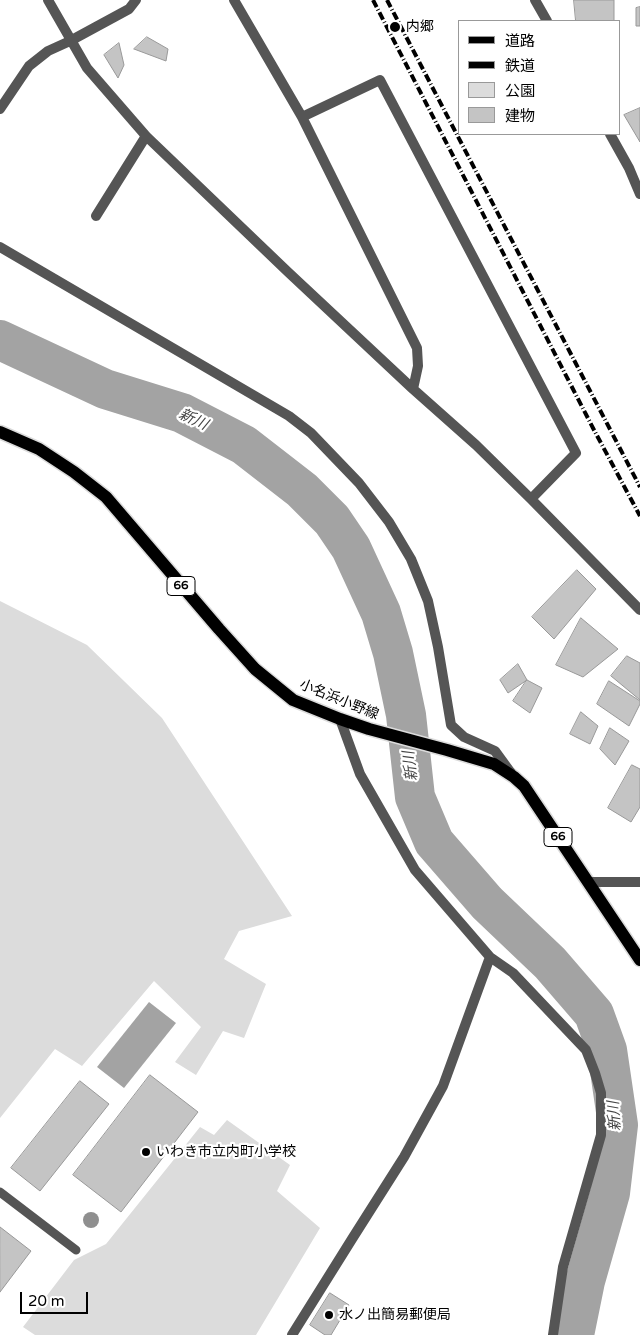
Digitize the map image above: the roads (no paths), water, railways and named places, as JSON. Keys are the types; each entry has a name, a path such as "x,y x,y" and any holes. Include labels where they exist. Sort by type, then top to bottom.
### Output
{"main road":[{"name":"小名浜小野線","path":"0,432 39,449 74,472 106,497 219,630 255,669 293,700 340,720 494,764 514,777 524,786 640,960"}],"street":[{"path":"48,0 86,68 146,136 413,389 476,445 640,610"},
{"path":"0,109 29,66 48,51 129,10 136,0"},
{"path":"234,0 302,118 417,348 418,366 413,389"},
{"path":"536,0 546,20"},
{"path":"302,118 380,80 576,453 531,499"},
{"path":"611,135 629,168 640,194"},
{"path":"96,216 146,136"},
{"path":"0,247 288,416 311,433 359,483 389,522 411,559 428,601 451,725 464,737 495,751 514,777"},
{"path":"340,720 360,774 415,870 490,957 513,973 586,1050 602,1093 601,1135 563,1267 553,1335"},
{"path":"588,882 640,882"},
{"path":"292,1335 404,1157 443,1086 490,957"}],"lane":[{"path":"0,1192 76,1250"}],"waterway":[{"name":"新川","path":"0,340 105,389 182,413 244,445 302,490 332,520 351,548 381,613 393,653 406,715 415,797 434,842 487,903 550,963 594,1014 607,1050 618,1125 610,1193 585,1281 574,1335"}],"railway":[{"path":"373,0 640,516"},
{"path":"387,0 640,487"}],"place":[{"name":"内郷","path":"395,27"},
{"name":"いわき市立内町小学校","path":"146,1152"},
{"name":"水ノ出簡易郵便局","path":"329,1315"}]}
